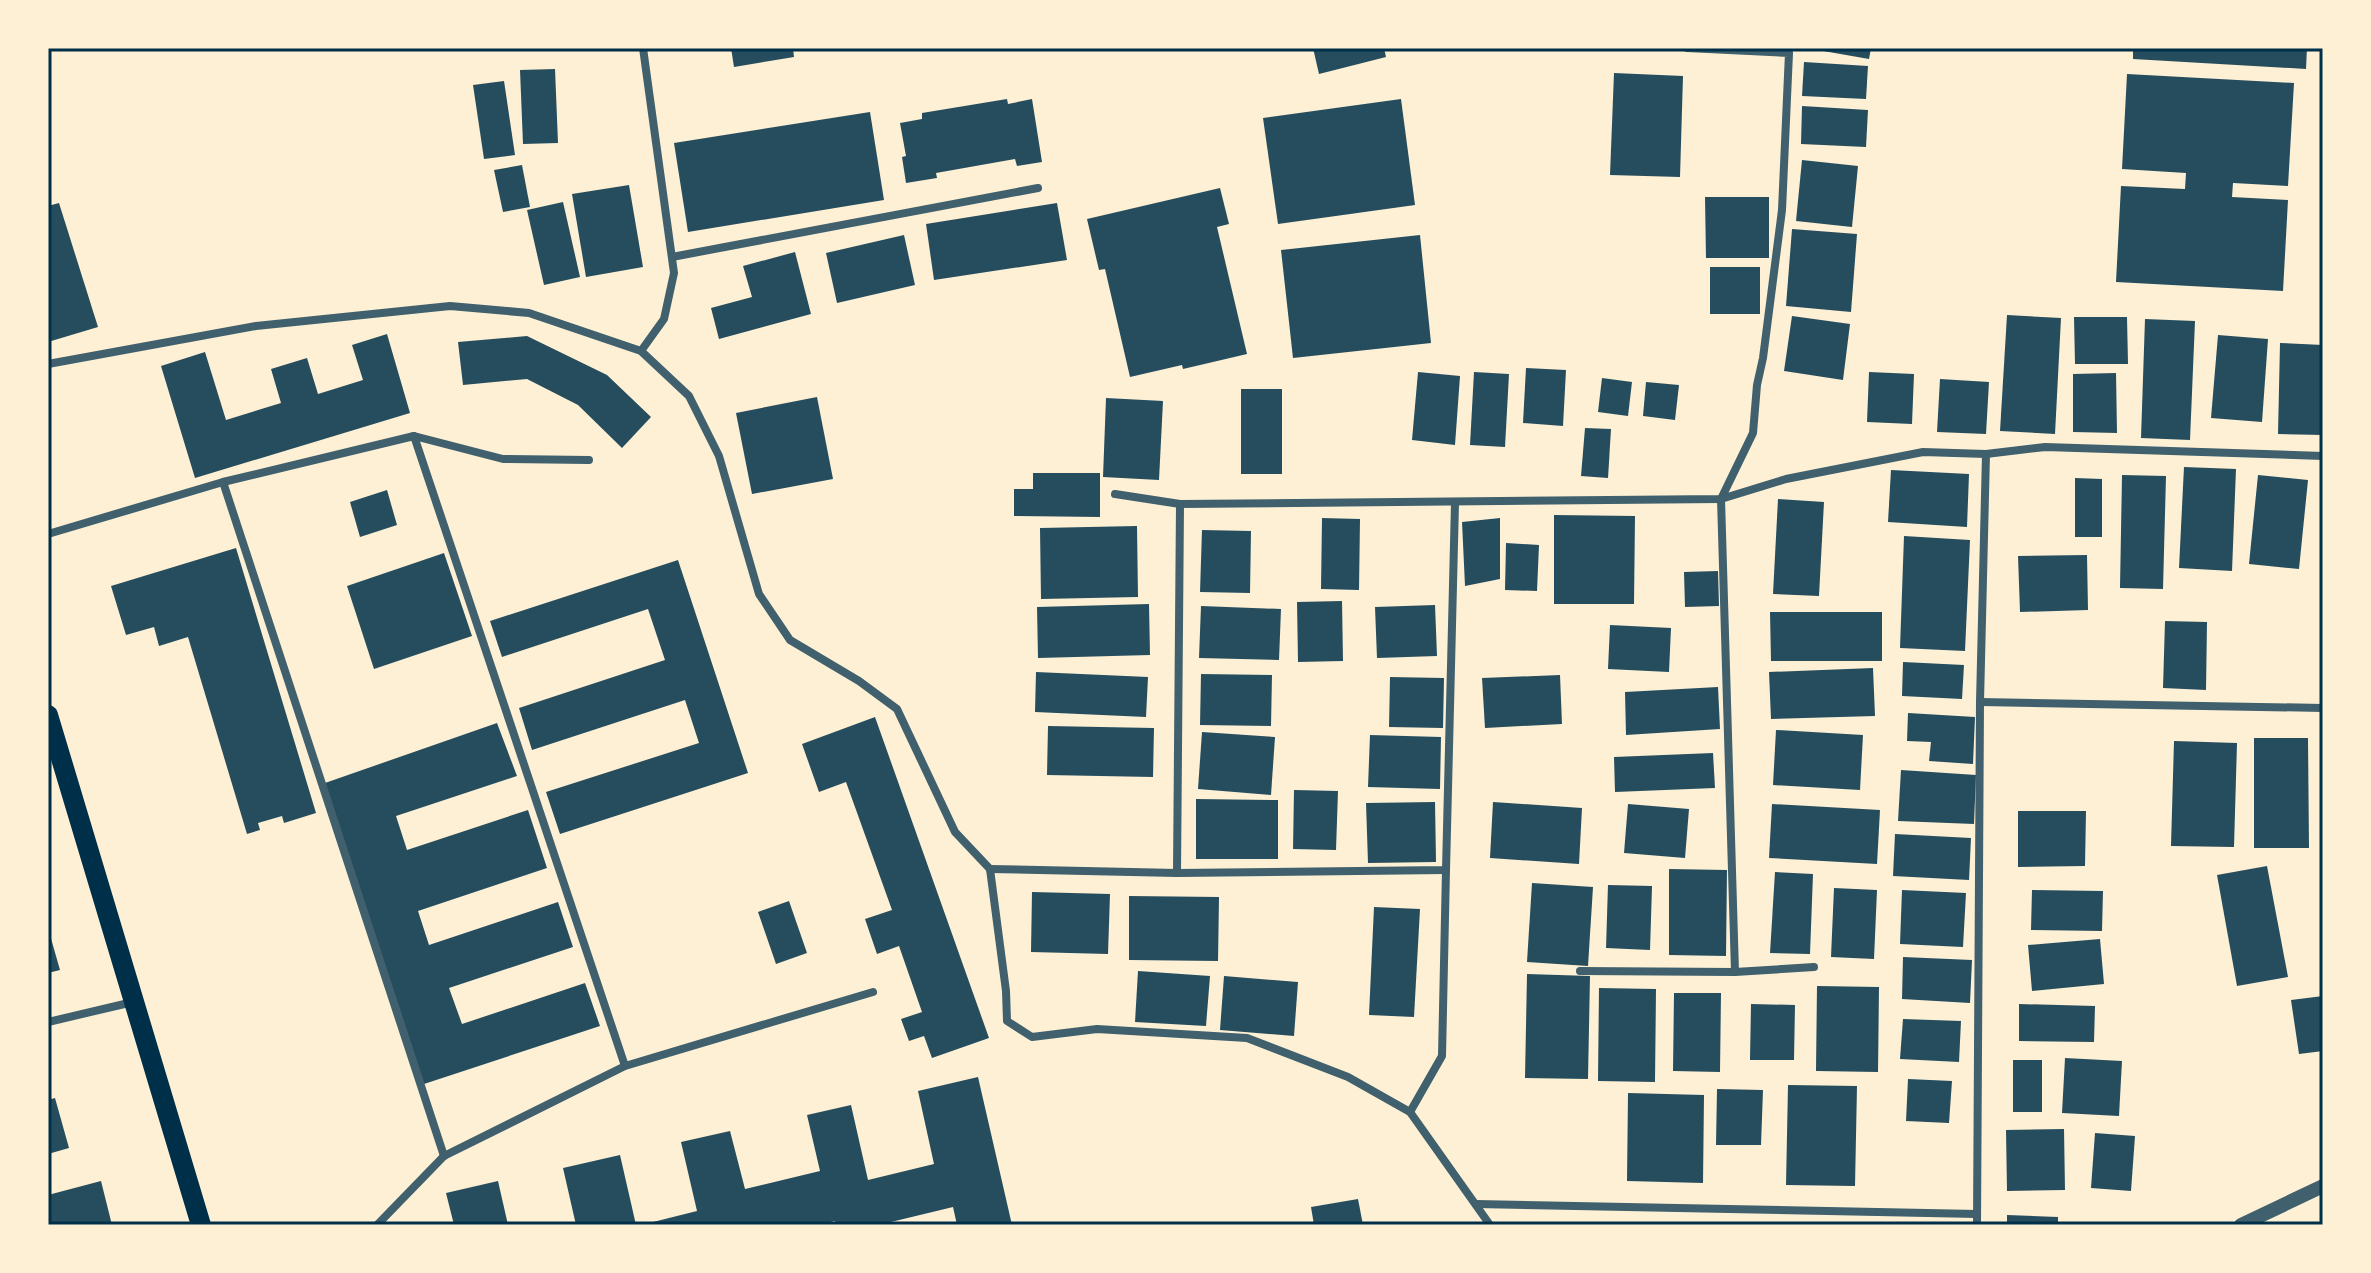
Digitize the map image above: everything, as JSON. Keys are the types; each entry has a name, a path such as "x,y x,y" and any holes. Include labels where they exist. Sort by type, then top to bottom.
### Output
{"main road":[{"path":"48,715 201,1225"}],"street":[{"path":"641,351 664,319 674,273 643,48"},
{"path":"1687,48 1789,53 1782,210 1753,433 1721,499 1735,972"},
{"path":"672,257 1038,188"},
{"path":"48,364 256,326 450,306 529,313 641,351 689,396 719,456 759,594 790,640 859,681 897,709 955,832 990,869 1007,1021 1032,1037 1097,1029 1247,1038 1348,1077 1410,1112 1490,1225"},
{"path":"48,534 223,482 414,436 503,459 589,460"},
{"path":"414,436 625,1066"},
{"path":"1115,494 1180,504 1721,499 1786,479 1923,452 1986,454 2045,447 2323,456"},
{"path":"1977,1225 1980,702 1986,454"},
{"path":"223,482 444,1156"},
{"path":"1410,1112 1442,1056 1455,503"},
{"path":"1177,873 1180,504"},
{"path":"1980,702 2323,708"},
{"path":"990,869 1177,873 1446,870"},
{"path":"1580,971 1735,972 1814,967"},
{"path":"377,1225 444,1156 625,1066 873,992"},
{"path":"48,1022 136,1002"},
{"path":"2241,1225 2323,1186"},
{"path":"1476,1204 1977,1214"}],"building":[{"path":"731,48 793,48 794,57 734,67"},
{"path":"1313,48 1384,48 1386,57 1319,74"},
{"path":"1806,48 1871,48 1869,59"},
{"path":"2133,48 2307,48 2306,69 2133,59"},
{"path":"1804,62 1868,66 1866,99 1802,96"},
{"path":"555,69 558,143 523,144 520,70"},
{"path":"1614,73 1683,76 1680,177 1610,175"},
{"path":"2127,74 2294,83 2288,186 2233,183 2232,197 2288,200 2283,291 2116,282 2121,186 2185,189 2186,173 2122,169"},
{"path":"504,81 515,155 484,159 473,85"},
{"path":"1007,99 1008,104 1032,99 1042,162 1017,166 1015,159 936,173 937,178 906,183 902,157 906,156 900,123 922,119 922,113"},
{"path":"1401,99 1415,205 1278,224 1263,118"},
{"path":"1802,106 1868,110 1866,147 1801,144"},
{"path":"870,112 884,200 688,232 674,143"},
{"path":"1802,160 1858,166 1852,227 1796,221"},
{"path":"522,165 530,207 503,212 494,170"},
{"path":"629,185 643,267 586,277 572,194"},
{"path":"1220,188 1229,224 1217,227 1247,354 1130,377 1105,269 1099,270 1087,219"},
{"path":"1705,197 1769,197 1769,258 1706,258"},
{"path":"563,202 580,277 544,285 527,210"},
{"path":"59,203 98,327 48,342 48,206"},
{"path":"1057,203 1067,260 934,280 926,224"},
{"path":"1792,229 1857,234 1851,312 1786,306"},
{"path":"904,235 915,285 837,303 826,253"},
{"path":"1420,235 1431,343 1293,358 1281,250"},
{"path":"795,252 811,314 719,339 711,308 752,297 743,266"},
{"path":"1710,267 1760,267 1760,314 1710,314"},
{"path":"2007,315 2061,318 2055,434 2000,431"},
{"path":"1792,316 1850,324 1843,380 1784,371"},
{"path":"2074,317 2127,317 2128,364 2075,364"},
{"path":"2145,319 2195,321 2190,440 2141,438"},
{"path":"387,334 410,413 195,478 161,366 205,352 226,420 281,403 271,369 307,358 318,394 363,380 352,345"},
{"path":"2218,335 2268,339 2262,422 2211,418"},
{"path":"527,336 607,375 651,417 622,448 578,405 527,379 463,385 458,342"},
{"path":"2280,343 2323,345 2323,435 2278,434"},
{"path":"1526,368 1566,370 1563,426 1523,423"},
{"path":"1418,372 1460,376 1455,445 1412,440"},
{"path":"1474,372 1509,374 1505,447 1470,445"},
{"path":"1869,372 1914,374 1912,424 1867,422"},
{"path":"2116,373 2117,433 2073,432 2073,374"},
{"path":"1602,378 1632,382 1628,416 1598,412"},
{"path":"1940,379 1989,382 1986,434 1937,432"},
{"path":"1646,382 1679,385 1675,420 1643,416"},
{"path":"1241,389 1282,389 1282,474 1241,474"},
{"path":"817,397 833,479 752,494 736,413"},
{"path":"1106,398 1163,401 1159,480 1103,477"},
{"path":"1585,428 1611,429 1608,478 1581,476"},
{"path":"2184,467 2236,469 2232,571 2179,568"},
{"path":"1891,470 1969,474 1967,527 1888,522"},
{"path":"1033,473 1100,473 1100,517 1014,516 1014,489 1033,489"},
{"path":"2122,475 2166,476 2163,589 2120,588"},
{"path":"2258,475 2308,480 2299,569 2249,564"},
{"path":"2075,478 2102,479 2102,537 2075,537"},
{"path":"387,490 397,525 360,537 350,502"},
{"path":"1778,499 1824,502 1819,596 1773,594"},
{"path":"1554,515 1635,516 1634,604 1554,604"},
{"path":"1322,518 1360,519 1359,590 1321,589"},
{"path":"1500,518 1500,579 1465,586 1462,522"},
{"path":"1137,526 1138,597 1041,599 1040,528"},
{"path":"1202,530 1251,531 1250,593 1200,592"},
{"path":"1904,536 1970,540 1965,651 1900,648"},
{"path":"1506,543 1539,545 1537,591 1505,590"},
{"path":"236,548 316,813 284,823 282,816 258,823 260,830 247,834 188,637 159,646 154,627 126,635 111,586"},
{"path":"444,553 472,636 374,669 347,586"},
{"path":"2087,555 2088,610 2020,612 2018,556"},
{"path":"678,560 748,773 560,834 546,792 699,743 685,700 532,750 519,708 665,660 648,609 502,657 490,621"},
{"path":"1718,571 1719,606 1685,607 1684,572"},
{"path":"1342,601 1343,661 1298,662 1297,602"},
{"path":"1149,604 1150,655 1038,658 1037,607"},
{"path":"1435,605 1437,656 1377,658 1375,607"},
{"path":"1201,606 1281,609 1279,660 1199,658"},
{"path":"1770,612 1882,612 1882,661 1771,661"},
{"path":"2165,621 2207,622 2206,690 2163,688"},
{"path":"1610,625 1671,628 1669,672 1608,669"},
{"path":"1903,662 1964,665 1962,699 1902,696"},
{"path":"1873,668 1875,716 1771,719 1769,672"},
{"path":"1036,672 1148,677 1146,717 1035,712"},
{"path":"1201,674 1272,675 1271,726 1200,725"},
{"path":"1560,675 1562,724 1485,728 1482,678"},
{"path":"1390,677 1444,678 1443,728 1389,727"},
{"path":"1718,687 1720,729 1626,735 1625,692"},
{"path":"1908,713 1975,717 1973,764 1929,761 1931,742 1907,741"},
{"path":"875,717 989,1038 932,1058 924,1036 909,1041 901,1019 922,1012 899,946 877,954 865,919 892,910 846,782 819,792 802,744"},
{"path":"497,723 517,776 396,816 407,850 528,810 547,868 418,911 429,945 558,902 573,947 449,988 462,1024 585,983 600,1026 424,1084 325,783"},
{"path":"1048,726 1154,728 1153,777 1047,775"},
{"path":"1776,730 1863,735 1860,790 1773,785"},
{"path":"1202,732 1275,737 1271,795 1198,789"},
{"path":"1370,735 1441,737 1440,789 1368,787"},
{"path":"2254,738 2308,738 2309,848 2254,848"},
{"path":"2174,741 2237,743 2234,847 2171,846"},
{"path":"1713,753 1715,788 1615,792 1614,757"},
{"path":"1901,770 1976,775 1974,824 1898,821"},
{"path":"1294,790 1338,791 1336,850 1293,849"},
{"path":"1196,799 1278,800 1278,859 1196,859"},
{"path":"1435,802 1436,862 1368,863 1366,803"},
{"path":"1493,802 1582,808 1579,864 1490,858"},
{"path":"1628,804 1689,809 1685,858 1624,853"},
{"path":"1772,804 1880,810 1877,864 1769,858"},
{"path":"2018,811 2086,811 2085,866 2018,867"},
{"path":"1895,834 1971,838 1969,880 1893,876"},
{"path":"2267,866 2288,977 2237,986 2217,875"},
{"path":"1669,869 1727,870 1726,956 1669,955"},
{"path":"1775,872 1813,874 1810,954 1770,953"},
{"path":"1532,883 1593,887 1588,966 1527,962"},
{"path":"1608,885 1652,886 1650,950 1606,948"},
{"path":"1834,888 1877,890 1874,959 1831,957"},
{"path":"1902,890 1966,893 1963,947 1900,944"},
{"path":"2032,890 2103,891 2102,931 2031,930"},
{"path":"1032,892 1110,894 1108,954 1031,952"},
{"path":"1129,896 1219,897 1218,961 1129,960"},
{"path":"789,901 807,953 776,964 758,912"},
{"path":"1374,907 1420,909 1414,1017 1369,1015"},
{"path":"48,928 60,970 48,973"},
{"path":"2100,939 2104,984 2032,991 2028,945"},
{"path":"1903,957 1972,960 1970,1003 1902,999"},
{"path":"1138,971 1210,976 1206,1026 1135,1022"},
{"path":"1527,974 1590,976 1588,1079 1525,1078"},
{"path":"1224,976 1298,982 1294,1036 1220,1030"},
{"path":"1817,986 1879,987 1878,1072 1816,1071"},
{"path":"1599,988 1656,989 1655,1082 1598,1081"},
{"path":"1674,993 1721,993 1720,1072 1673,1071"},
{"path":"2323,996 2323,1051 2299,1054 2291,1000"},
{"path":"1751,1004 1795,1005 1794,1060 1750,1060"},
{"path":"2019,1004 2095,1006 2094,1042 2019,1041"},
{"path":"1903,1019 1961,1021 1959,1062 1900,1059"},
{"path":"2065,1058 2122,1061 2119,1116 2062,1113"},
{"path":"2013,1060 2042,1060 2042,1112 2013,1112"},
{"path":"978,1077 1012,1225 957,1225 953,1207 891,1222 891,1225 836,1225 835,1221 818,1225 641,1225 697,1211 681,1142 730,1131 745,1189 820,1171 807,1115 851,1105 868,1180 934,1164 918,1091"},
{"path":"1908,1079 1952,1081 1949,1123 1906,1121"},
{"path":"1788,1085 1857,1086 1855,1186 1786,1185"},
{"path":"1717,1089 1763,1090 1761,1145 1716,1145"},
{"path":"1628,1093 1704,1095 1703,1183 1627,1181"},
{"path":"55,1098 69,1148 48,1154 48,1100"},
{"path":"2064,1129 2065,1190 2007,1191 2006,1130"},
{"path":"2095,1133 2135,1136 2131,1191 2091,1188"},
{"path":"620,1155 636,1225 576,1225 563,1168"},
{"path":"101,1181 112,1225 48,1225 48,1195"},
{"path":"498,1181 508,1225 454,1225 446,1193"},
{"path":"1358,1199 1363,1225 1314,1225 1311,1207"},
{"path":"2007,1215 2058,1217 2058,1225 2007,1225"}]}
